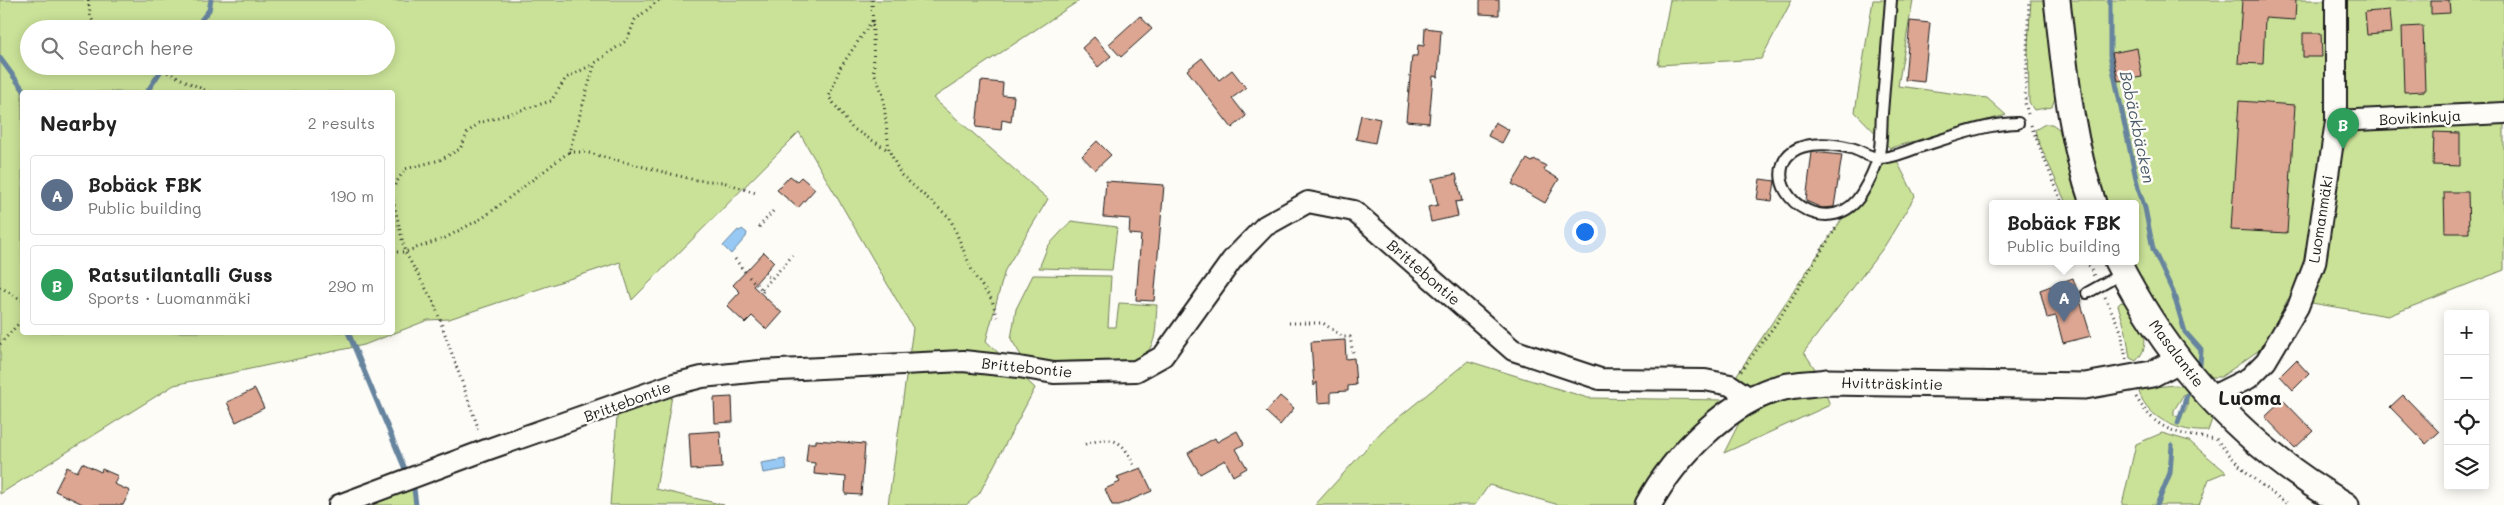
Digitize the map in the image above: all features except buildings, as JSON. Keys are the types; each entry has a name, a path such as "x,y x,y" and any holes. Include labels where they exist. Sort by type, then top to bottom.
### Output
{"street":[{"path":"2057,0 2074,135 2080,166 2092,200"},
{"name":"Luomanmäki","path":"2211,397 2249,378 2266,361 2298,307 2315,263 2336,121 2336,0"},
{"name":"Bovikinkuja","path":"2336,121 2504,113"},
{"name":"Brittebontie","path":"339,505 486,450 674,384 702,377 760,371 963,361 1054,373 1136,371 1163,356 1232,260 1265,226 1308,202 1354,211 1513,350 1600,379 1704,380 1730,385 1751,399"},
{"name":"Masalantie","path":"2120,267 2164,340 2226,415 2259,446 2307,483 2346,505"},
{"name":"Hvitträskintie","path":"1648,505 1674,466 1701,436 1751,399 1784,387 1826,382 2085,386 2152,374 2179,360"}],"lane":[{"path":"1891,0 1878,158 1861,194 1847,210 1829,215 1811,213 1796,204 1787,191 1782,176 1783,163 1791,153 1805,146 1825,143 1852,148 1878,158 1993,124 2018,123"},
{"path":"2087,293 2099,286 2120,267"}],"path":[{"path":"88,0 92,20"},
{"path":"395,184 405,169 440,160 460,149 468,132 479,123 551,101 566,78 595,63 627,40 636,20 659,0"},
{"path":"872,0 874,72 882,95 888,150 901,175 950,218 974,276 992,300 997,317"},
{"path":"2029,0 2025,103 2036,139 2061,200"},
{"path":"872,20 840,68 829,97 852,128 888,150"},
{"path":"395,252 405,252 445,238 484,217 569,152 595,63"},
{"path":"172,75 206,90"},
{"path":"569,152 585,152 695,180 723,182 756,193"},
{"path":"395,208 405,252 434,303 486,450"},
{"path":"759,227 775,209"},
{"path":"1730,385 1775,325 1847,210"},
{"path":"749,277 762,292 771,279 795,253"},
{"path":"735,260 745,272"},
{"path":"2089,265 2121,331 2129,378 2134,393 2155,422 2172,431 2216,439 2237,465 2267,491 2290,505"},
{"path":"764,273 771,279"},
{"path":"0,287 20,299"},
{"path":"0,344 20,322"},
{"path":"1289,323 1323,323 1343,336 1350,337 1353,354"},
{"path":"1085,444 1100,439 1114,440 1126,447 1136,468"}],"green space":[{"path":"0,0 1080,0 933,98 1048,199 1005,270 986,341 1035,388 979,494 966,505 888,505 913,328 799,132 632,300 620,262 449,319 428,320 395,333 395,90 20,90 20,335 390,335 364,345 174,385 0,494"},
{"path":"1670,0 1792,0 1761,59 1658,65"},
{"path":"1873,0 1913,0 1898,86 1987,98 2006,115 1890,148 1855,112"},
{"path":"2031,0 2046,0 2057,92 2052,107 2034,110 2029,102 2028,45"},
{"path":"2066,0 2504,0 2504,270 2388,316 2288,299 2262,348 2221,377 2212,377 2203,374 2166,327 2129,265 2139,265 2139,200 2102,200 2089,168"},
{"path":"2045,124 2052,124 2059,129 2079,200 2065,200 2035,130"},
{"path":"1890,148 1915,196 1884,247 1804,352 1817,372 1830,405 1724,453 1751,399 1730,385"},
{"path":"1071,221 1117,227 1112,270 1039,268 1048,246"},
{"path":"1033,275 1111,276 1108,327 1116,327 1119,303 1157,305 1156,330 1149,350 1136,360 1025,362 1011,339 1016,309"},
{"path":"2121,302 2129,304 2141,325 2145,339 2142,354 2136,361 2130,358 2126,332 2118,305"},
{"path":"1468,361 1588,398 1725,400 1685,440 1639,505 1559,505 1489,485 1475,505 1315,505 1382,431"},
{"path":"674,384 656,489 724,505 610,505 618,405"},
{"path":"2176,385 2185,387 2213,416 2208,431 2187,430 2176,427 2157,417 2143,402 2139,392 2143,388","holes":["2184,394 2187,394 2187,408 2178,417 2174,415 2174,410"]},
{"path":"2162,433 2189,441 2226,472 2209,479 2199,505 2122,505 2136,444"},
{"path":"398,483 414,489 416,505 339,505"}],"water":[{"path":"742,229 747,233 746,237 731,254 723,246 738,230"},
{"path":"785,459 787,469 763,473 761,463"}],"waterway":[{"path":"201,20 209,10 211,0"},
{"name":"Bobäckbäcken","path":"2110,0 2110,55 2153,249 2173,292 2185,332 2201,350 2200,365"},
{"path":"0,58 24,90"},
{"path":"148,90 158,75"},
{"path":"349,335 405,469"},
{"path":"2178,423 2187,395"},
{"path":"2157,505 2170,473 2172,445"},
{"path":"414,489 416,505"}],"place":[{"name":"Ratsutilantalli Guss","path":"2343,149"},
{"name":"Bobäck FBK","path":"2064,322"}],"district":[{"name":"Luoma","path":"2250,397"}]}
